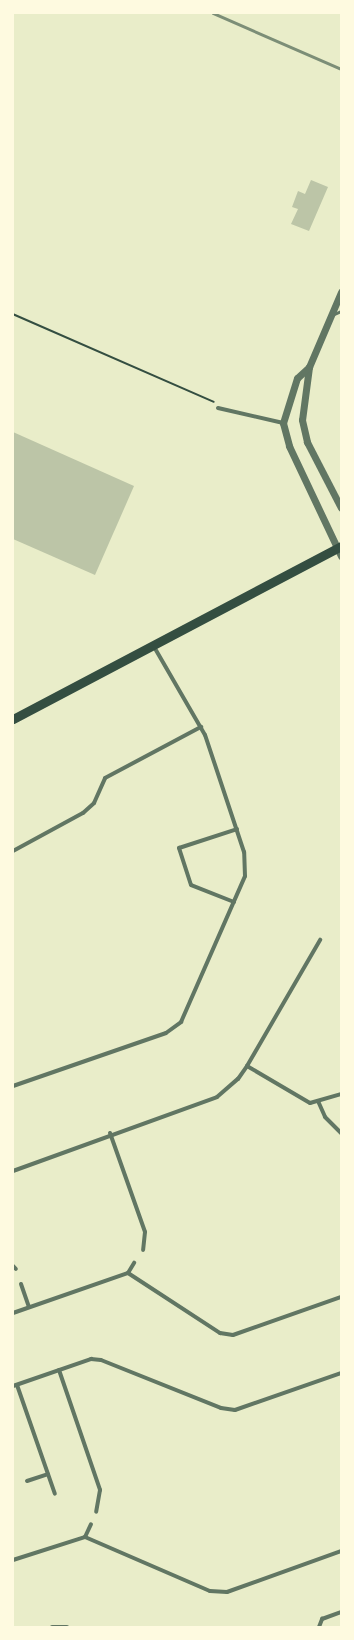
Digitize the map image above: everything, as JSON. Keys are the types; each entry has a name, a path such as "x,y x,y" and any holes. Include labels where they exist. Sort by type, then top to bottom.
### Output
{"main road":[{"path":"13,719 153,645 340,550"}],"street":[{"path":"341,292 309,367 303,432 341,508"},
{"path":"309,367 297,378 282,423 289,446 340,550"},
{"path":"218,408 282,423"},
{"path":"13,1086 174,1029 186,1014 234,902 247,865 237,829 201,727 153,645"},
{"path":"13,851 83,813 94,804 105,778 201,727"},
{"path":"234,902 192,885 179,848 237,829"},
{"path":"13,1171 110,1133 217,1097 238,1080 320,940"},
{"path":"247,1066 304,1100 318,1102 341,1094"},
{"path":"318,1102 324,1117 341,1133"},
{"path":"110,1133 146,1232 143,1250"},
{"path":"13,1313 128,1273 134,1263"},
{"path":"128,1273 199,1321 229,1335 341,1297"},
{"path":"21,1284 29,1307"},
{"path":"55,1494 15,1385 91,1359 101,1360 221,1408 235,1410 341,1373"},
{"path":"59,1370 100,1490 96,1512"},
{"path":"28,1481 48,1474"},
{"path":"85,1537 91,1524"},
{"path":"13,1560 85,1537 210,1592 227,1592 341,1551"},
{"path":"319,1627 322,1618 341,1612"},
{"path":"52,1627 67,1627"}],"lane":[{"path":"330,316 341,311"}],"path":[{"path":"13,314 224,409"}],"building":[{"path":"311,180 328,187 309,231 291,224 298,209 292,207 298,191 305,194"},
{"path":"13,432 134,486 95,575 13,539"}],"railway":[{"path":"213,13 341,69"}]}
